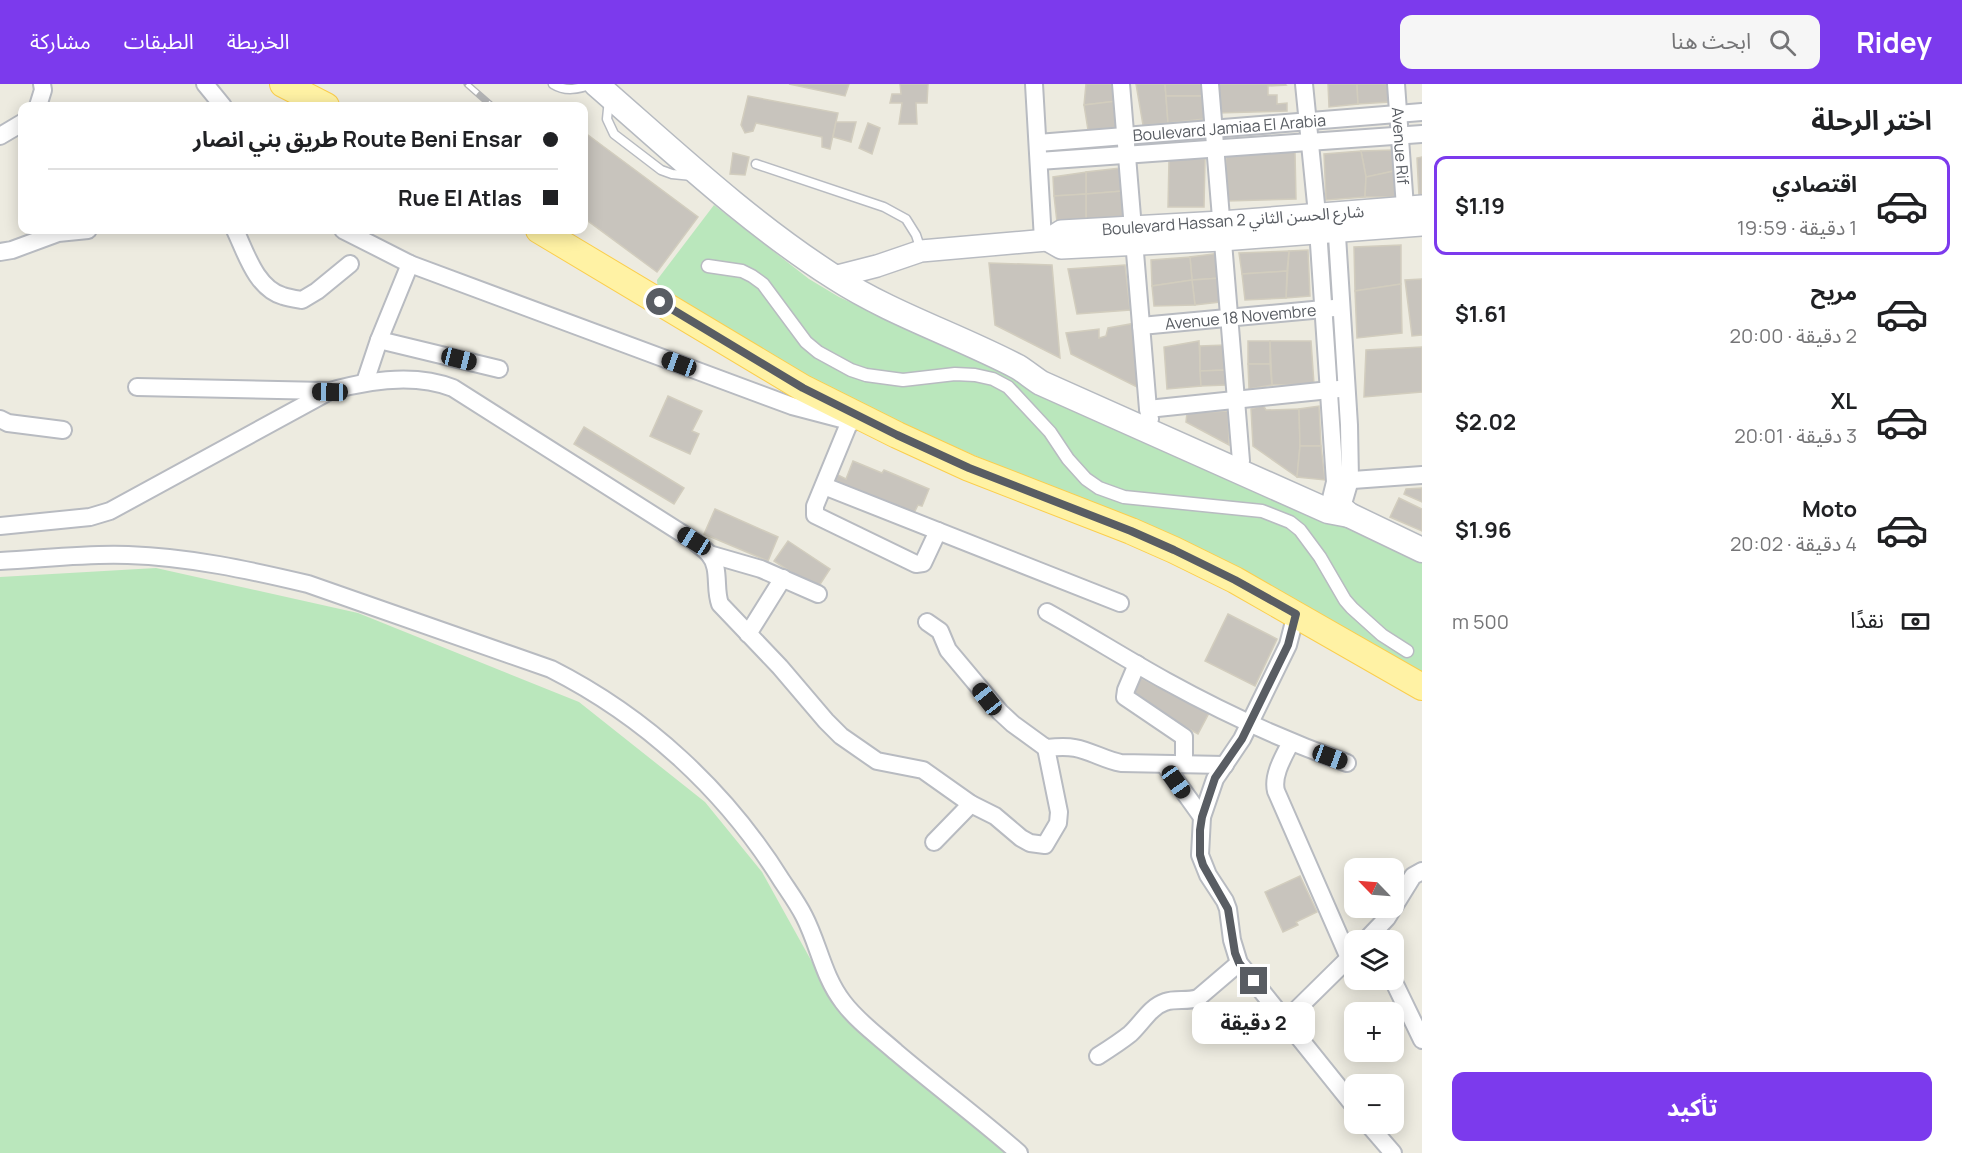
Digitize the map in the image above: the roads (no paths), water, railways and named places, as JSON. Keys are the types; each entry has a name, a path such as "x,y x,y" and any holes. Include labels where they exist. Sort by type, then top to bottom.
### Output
{"main road":[{"path":"283,84 318,102"},
{"path":"599,88 781,242 873,300 1021,369 1041,383 1340,502"},
{"path":"546,234 803,388 969,468 1174,550 1235,580 1422,687"},
{"path":"1021,369 1045,374 1149,414 1241,461 1340,502 1422,550"}],"street":[{"path":"40,102 42,84"},
{"path":"205,84 220,102"},
{"path":"1034,84 1045,240"},
{"path":"1121,84 1149,414 1235,399 1346,388"},
{"path":"1210,84 1241,461"},
{"path":"1304,84 1310,142 1327,223 1341,308 1346,388 1340,502"},
{"name":"Avenue Rif","path":"1396,84 1400,136 1413,207"},
{"name":"Boulevard Jamiaa El Arabia","path":"1038,143 1422,112"},
{"path":"0,136 18,125"},
{"name":"Boulevard Jamiaa El Arabia","path":"1039,161 1422,134"},
{"name":"Boulevard Hassan 2 شارع الحسن الثاني","path":"1327,223 1413,207"},
{"path":"1327,223 1323,309 1328,390 1340,502"},
{"name":"Boulevard Hassan 2 شارع الحسن الثاني","path":"834,277 921,251 1045,240 1061,231 1134,235 1327,223 1422,225"},
{"path":"0,252 12,250 55,234"},
{"path":"238,234 264,286 281,296 302,300 350,264"},
{"path":"351,234 410,264 792,406 897,435"},
{"path":"365,382 379,340 410,264"},
{"path":"708,266 752,276 763,284 806,342 818,352 851,370 866,375 903,380 955,375 975,375 993,379 1013,393 1050,432 1068,459 1086,479 1099,489 1124,497 1262,511 1290,522 1300,530 1315,550 1352,608 1382,635 1407,651"},
{"name":"Avenue 18 Novembre","path":"1141,326 1341,308"},
{"path":"379,340 499,369"},
{"path":"0,526 90,517 110,511 330,392 365,382 420,380 438,382 453,388 694,541 709,554 761,569 818,594"},
{"path":"137,387 330,392"},
{"path":"0,419 8,423 63,429"},
{"path":"850,421 815,506 815,515 916,564 923,563 938,531"},
{"path":"1340,502 1422,475"},
{"path":"824,486 1120,603"},
{"path":"709,554 716,571 716,593 720,604 842,735 877,761 923,770 971,804 995,816 1021,838 1030,843 1045,845 1058,823 1059,812 1046,748"},
{"path":"0,561 126,555 193,560 282,578 308,584 551,669 580,684 621,710 669,748 720,797 767,856 804,916 826,975 835,992 858,1020 1019,1153"},
{"path":"748,634 783,578"},
{"path":"1047,612 1168,682 1249,723 1347,763"},
{"path":"1296,614 1288,645 1242,739 1215,778 1202,817 1200,855 1208,875 1228,909 1232,940 1239,963 1344,1094"},
{"path":"927,622 940,631 948,650 994,705 1013,724 1046,748 1066,746 1078,748 1108,761 1121,763 1225,765"},
{"path":"1137,664 1125,697 1184,737 1184,764"},
{"path":"1291,742 1274,786 1344,939"},
{"path":"1164,764 1202,817"},
{"path":"934,842 971,804"},
{"path":"1377,930 1413,876 1422,871"},
{"path":"1098,1056 1130,1034 1152,1010 1163,1002 1190,1001 1198,998 1239,963"},
{"path":"1286,1020 1344,964"},
{"path":"1398,990 1422,1040"},
{"path":"1377,1134 1393,1153"}],"lane":[{"path":"552,84 565,90 599,88"},
{"path":"756,164 884,207 906,219 916,235 921,251"}],"railway":[{"path":"467,84 487,102"}]}
